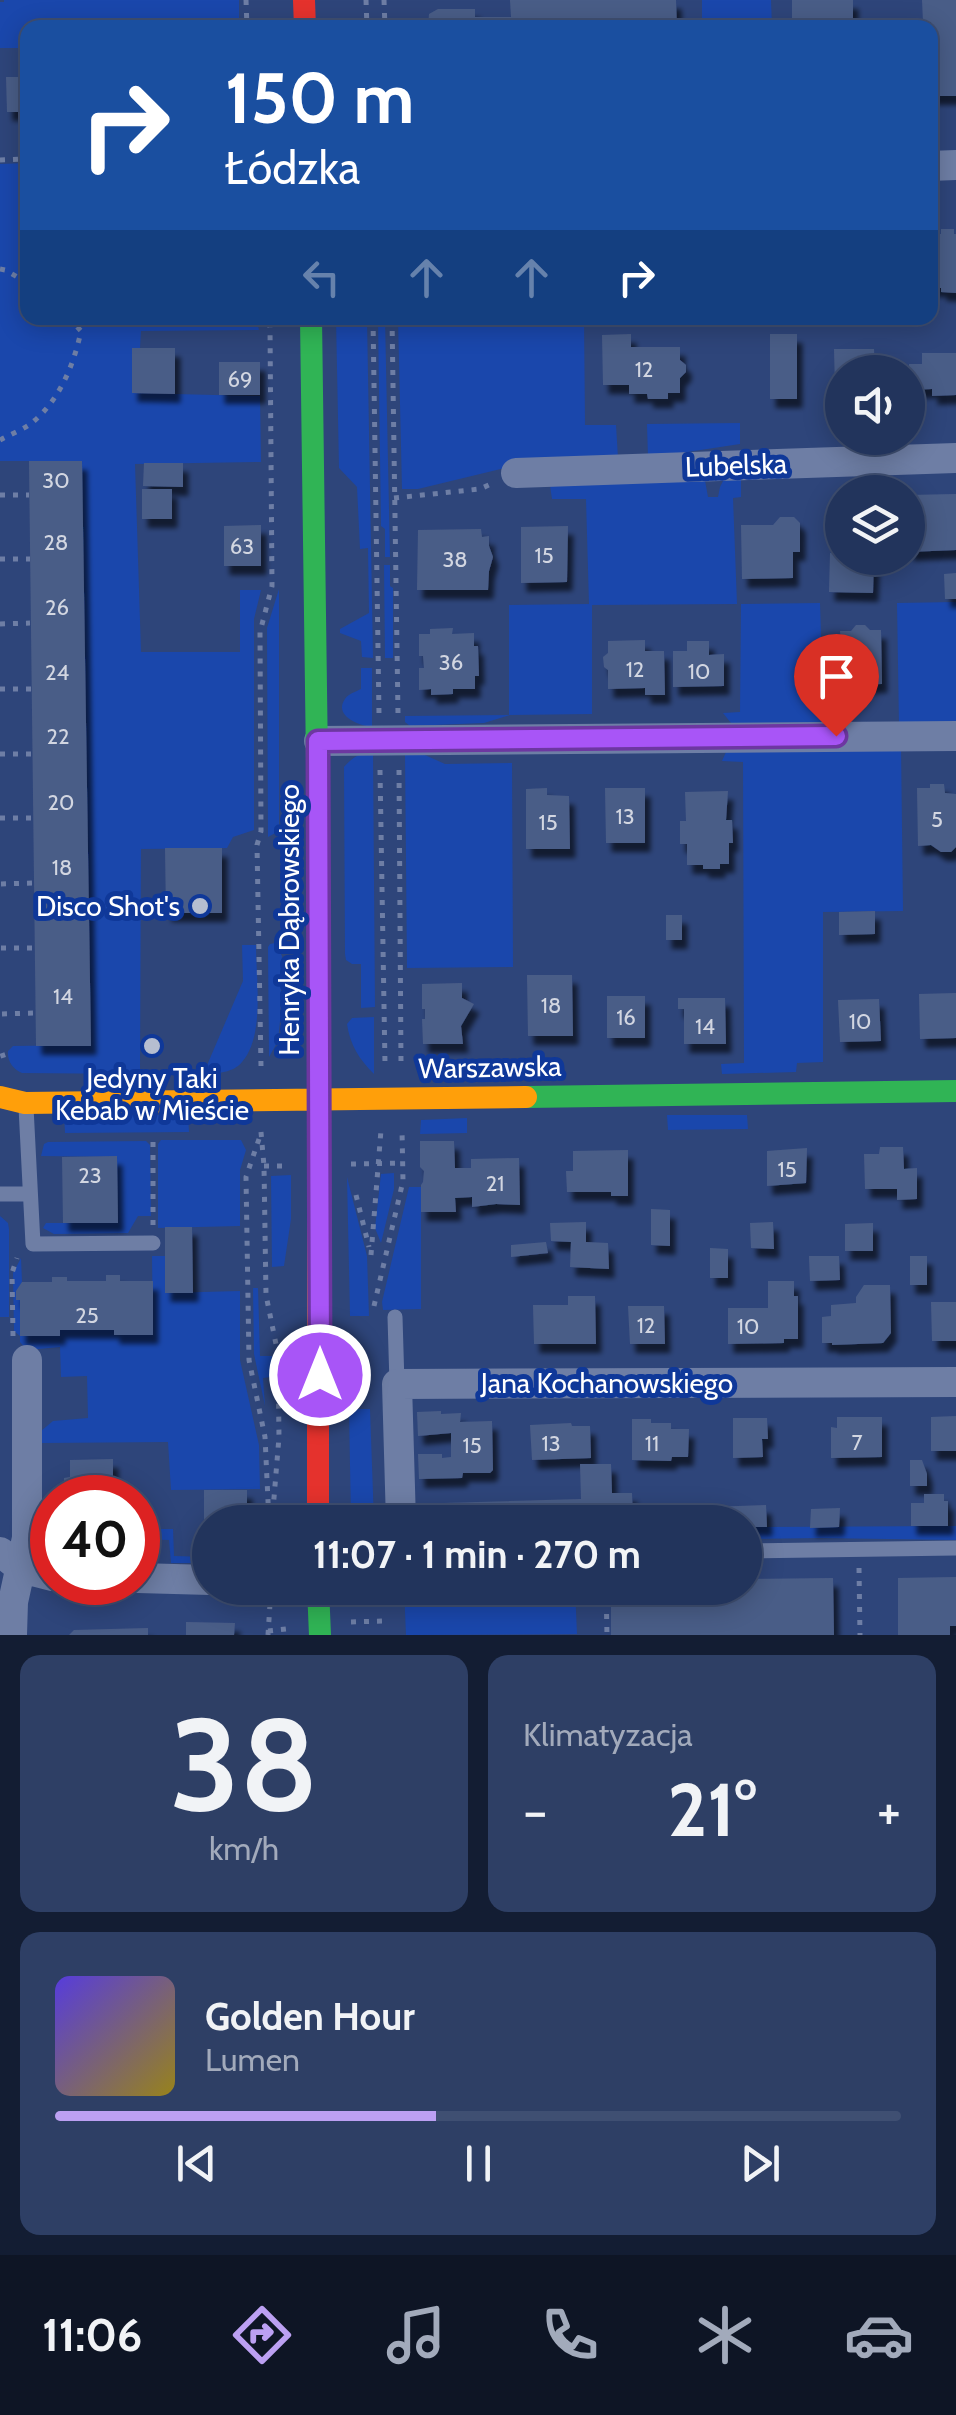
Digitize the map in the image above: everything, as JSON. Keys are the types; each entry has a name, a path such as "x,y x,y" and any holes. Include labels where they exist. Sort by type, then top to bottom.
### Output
{"street":[{"name":"Henryka Dąbrowskiego","path":"311,325 318,741 318,1505"},
{"name":"Lubelska","path":"516,472 956,458"},
{"path":"318,741 956,736"},
{"name":"Warszawska","path":"0,1096 25,1103 956,1091"},
{"path":"12,1635 10,1560 27,1538 27,1360"},
{"name":"Jana Kochanowskiego","path":"397,1384 956,1382"},
{"path":"397,1384 401,1505"},
{"path":"160,1579 192,1580"},
{"path":"319,1605 320,1635"}],"lane":[{"path":"25,1103 33,1244 153,1243"},
{"path":"0,1194 30,1194"},
{"path":"395,1317 397,1384"},
{"path":"762,1551 956,1548"}],"path":[{"path":"0,440 33,422 57,396 77,350 81,331 75,325"},
{"path":"269,325 272,586 260,632 261,831 257,844 266,1295 278,1354 280,1437 272,1505"},
{"path":"372,325 389,739 393,1098 403,1180 372,1313"},
{"path":"353,1182 370,1255 377,1164 393,1098 389,739 394,498 392,325"},
{"path":"394,498 480,489 516,472"},
{"path":"0,495 29,495"},
{"path":"0,559 30,559"},
{"path":"0,624 30,623"},
{"path":"0,688 30,688"},
{"path":"0,754 32,754"},
{"path":"0,818 34,818"},
{"path":"1,884 35,883"},
{"path":"1,948 35,948"},
{"path":"2,1014 36,1013"},
{"path":"261,1134 246,1177 249,1360 265,1437 269,1505"},
{"path":"153,1137 153,1243"},
{"path":"27,1360 12,1335 12,1272 19,1253 32,1252 33,1244"},
{"path":"858,1549 860,1635"},
{"path":"268,1635 270,1605"},
{"path":"606,1605 607,1635"}],"shaded area":[{"path":"239,0 239,20 20,20 20,48 0,48 0,2"},
{"path":"702,0 771,0 772,20 702,20"},
{"path":"20,163 20,325 258,325 259,330 141,331 140,348 132,348 133,393 260,396 261,462 135,464 141,652 240,652 240,590 261,590 254,619 254,830 233,837 227,848 141,849 140,1074 22,1073 11,1064 8,1055 13,1046 91,1045 82,461 0,461 0,164"},
{"path":"336,325 367,325 373,658 362,657 361,641 340,633 340,629 369,613 368,548 360,549 357,487 339,468"},
{"path":"378,325 385,325 390,557 385,557 385,529 381,526"},
{"path":"398,325 584,325 585,425 616,425 618,458 517,465 418,489 402,489"},
{"path":"740,423 740,444 648,458 647,424"},
{"path":"704,475 708,497 718,497 724,479 747,480 741,480 741,497 733,498 737,604 592,605 592,714 510,715 484,723 410,726 405,722 405,716 509,715 509,605 589,604 586,499 552,499 549,479"},
{"path":"384,565 390,565 393,588 393,658 385,658"},
{"path":"279,589 279,831 268,837 267,628"},
{"path":"956,602 956,726 899,726 897,603"},
{"path":"820,603 824,727 735,728 723,713 740,712 741,604"},
{"path":"361,668 372,668 372,727 355,722 342,710 346,697 361,689"},
{"path":"730,743 901,745 903,911 823,912 823,1062 797,1063 796,1072 722,1074 721,1064 744,1063 743,762 722,761"},
{"path":"416,751 445,764 512,763 513,967 407,968 405,753"},
{"path":"373,752 375,1007 361,1008 361,964 352,964 345,954 344,767 357,756"},
{"path":"275,943 282,956 280,1021 278,1041 269,1057 268,947"},
{"path":"242,945 256,945 258,1006 254,1037 238,1066 205,1074 243,981"},
{"path":"374,1017 374,1074 356,1051 347,1024 352,1018"},
{"path":"64,1115 188,1115 189,1132 65,1133"},
{"path":"667,1115 747,1115 748,1129 668,1130"},
{"path":"467,1118 467,1133 420,1134 421,1120"},
{"path":"161,1140 241,1140 246,1150 240,1170 240,1226 158,1228"},
{"path":"146,1141 150,1145 151,1216 138,1216 128,1233 54,1234 43,1228 46,1223 118,1223 117,1157 41,1156 44,1144"},
{"path":"394,1173 381,1243 375,1228 381,1174"},
{"path":"291,1175 291,1219 284,1266 272,1267 271,1176"},
{"path":"347,1177 367,1256 369,1316 350,1316"},
{"path":"409,1187 421,1187 421,1309 383,1310 382,1302"},
{"path":"0,1216 9,1229 9,1317 0,1317"},
{"path":"152,1256 165,1256 166,1293 240,1291 240,1360 259,1445 260,1489 171,1490 168,1442 42,1443 41,1431 53,1421 88,1418 87,1376 61,1377 60,1347 27,1350 20,1342 14,1331 13,1273 21,1258 22,1282 16,1300 60,1330 153,1335"},
{"path":"253,1288 258,1288 260,1356 272,1356 271,1377 263,1378 265,1406 254,1354"},
{"path":"349,1409 370,1409 373,1505 351,1505"},
{"path":"956,1526 956,1540 762,1539 762,1527"},
{"path":"160,1529 173,1529 174,1556 192,1556 192,1563 171,1563 169,1540 160,1540"},
{"path":"405,1605 576,1605 577,1634 406,1635"}],"building":[{"path":"510,0 676,0 677,20 429,20 429,14 438,9 475,9 475,17 511,17"},
{"path":"792,0 853,0 853,20 792,20"},
{"path":"922,0 956,0 956,96 938,96 938,20 923,20"},
{"path":"6,77 20,77 20,112 7,112"},
{"path":"941,229 954,229 956,234 956,293 941,292 938,288"},
{"path":"631,334 631,347 680,347 680,360 686,365 686,372 680,378 680,393 668,393 668,399 648,399 647,394 629,394 629,385 603,385 602,335"},
{"path":"770,334 797,334 797,399 770,399"},
{"path":"132,348 175,348 175,394 132,393"},
{"path":"834,349 874,349 874,355 834,355"},
{"path":"956,353 956,395 932,396 932,389 925,389 922,355"},
{"path":"219,362 260,362 260,395 219,395"},
{"path":"29,461 82,461 91,1046 36,1046"},
{"path":"144,463 183,463 183,487 143,486"},
{"path":"142,489 172,489 172,519 142,519"},
{"path":"956,494 956,550 925,551 925,495"},
{"path":"780,517 794,517 800,523 800,552 793,552 793,578 742,579 741,525 773,525"},
{"path":"261,525 261,566 224,566 224,526"},
{"path":"568,526 567,582 521,583 521,527"},
{"path":"481,529 482,537 489,536 493,557 488,590 417,590 418,530"},
{"path":"956,573 956,599 945,599 944,574"},
{"path":"829,575 874,575 873,593 829,592"},
{"path":"856,625 881,630 882,684 841,685 840,631 851,631"},
{"path":"453,628 452,634 474,633 479,676 475,676 475,689 431,695 431,689 419,690 419,668 424,668 423,656 419,656 419,634 430,634 430,629"},
{"path":"645,640 645,651 664,651 665,695 645,695 645,688 608,689 603,657 608,653 608,641"},
{"path":"687,641 709,641 709,655 724,654 724,686 673,687 673,651 687,651"},
{"path":"930,784 944,784 945,793 956,794 956,847 951,852 941,852 931,845 918,846 917,788 930,788"},
{"path":"547,788 547,795 569,796 570,849 526,849 526,789"},
{"path":"605,788 645,788 645,843 606,843"},
{"path":"728,791 726,820 732,820 733,843 729,843 729,864 720,864 720,869 687,865 687,844 680,844 680,821 686,821 685,792"},
{"path":"165,848 222,848 222,913 166,913"},
{"path":"875,911 875,934 839,935 839,912"},
{"path":"666,915 682,915 682,940 666,940"},
{"path":"527,975 572,975 573,1036 528,1036"},
{"path":"462,983 462,998 474,1004 461,1026 463,1044 423,1044 422,984"},
{"path":"956,993 956,1038 920,1039 919,994"},
{"path":"607,996 645,996 645,1038 607,1038"},
{"path":"678,998 725,998 726,1044 684,1044 684,1009 678,1009"},
{"path":"879,999 881,1041 840,1042 838,1000"},
{"path":"420,1141 454,1141 455,1168 471,1168 471,1159 519,1158 520,1205 472,1207 472,1197 455,1198 456,1212 421,1212 424,1171 420,1167"},
{"path":"880,1147 903,1147 904,1169 917,1168 917,1199 897,1200 897,1189 865,1189 864,1154 879,1154"},
{"path":"807,1148 806,1183 767,1186 767,1151"},
{"path":"628,1150 628,1196 567,1192 566,1171 573,1171 573,1151"},
{"path":"117,1156 118,1223 63,1223 62,1157"},
{"path":"651,1209 670,1210 670,1246 651,1245"},
{"path":"586,1222 586,1242 608,1243 609,1269 570,1267 571,1242 551,1241 550,1223"},
{"path":"773,1222 774,1249 751,1248 750,1223"},
{"path":"873,1223 873,1251 845,1251 845,1224"},
{"path":"165,1227 192,1227 193,1293 165,1293"},
{"path":"546,1242 548,1253 511,1257 511,1245"},
{"path":"710,1248 728,1249 728,1278 710,1278"},
{"path":"809,1256 839,1256 840,1280 810,1281"},
{"path":"910,1256 927,1256 927,1285 910,1285"},
{"path":"106,1275 120,1275 120,1281 153,1281 153,1335 60,1330 60,1336 20,1336 20,1300 16,1300 16,1291 22,1282 52,1282 52,1277 106,1281"},
{"path":"768,1281 794,1281 798,1339 728,1344 728,1308 768,1308"},
{"path":"864,1285 890,1285 891,1333 883,1343 822,1343 822,1317 831,1316 831,1305 856,1303"},
{"path":"568,1296 595,1296 596,1344 534,1344 533,1305 568,1305"},
{"path":"931,1302 956,1302 956,1341 932,1341"},
{"path":"628,1306 664,1306 665,1344 630,1344"},
{"path":"417,1412 461,1413 460,1422 492,1421 490,1473 419,1479 418,1454 451,1457 451,1433 418,1436"},
{"path":"956,1416 956,1451 931,1451 931,1417"},
{"path":"837,1417 882,1417 882,1457 831,1458 831,1427 837,1428"},
{"path":"733,1418 767,1418 768,1439 762,1439 763,1457 733,1458"},
{"path":"632,1419 651,1419 651,1423 671,1423 671,1429 689,1429 688,1457 672,1457 671,1461 632,1460"},
{"path":"530,1425 590,1426 591,1458 532,1460"},
{"path":"113,1459 113,1475 70,1475 70,1460"},
{"path":"910,1460 922,1460 927,1486 910,1486"},
{"path":"580,1464 611,1464 612,1493 632,1493 632,1505 408,1504 581,1499"},
{"path":"204,1490 247,1490 247,1505 204,1505"},
{"path":"924,1494 944,1494 944,1501 948,1501 948,1526 911,1526 911,1503 924,1503"},
{"path":"762,1505 766,1505 767,1527 762,1527"},
{"path":"840,1508 839,1527 810,1528 811,1509"},
{"path":"956,1577 956,1626 950,1626 950,1635 898,1635 898,1578"},
{"path":"833,1578 834,1635 611,1635 611,1605 762,1605 762,1579"},
{"path":"186,1622 235,1623 234,1635 186,1635"},
{"path":"148,1628 148,1635 69,1635 74,1630"}],"traffic: fast":[{"path":"311,325 318,836"},
{"path":"526,1097 956,1091"},
{"path":"319,1605 320,1635"}],"traffic: slow":[{"path":"318,836 318,1392"},
{"path":"0,1097 25,1103 526,1097"}],"traffic: jam":[{"path":"304,0 305,20"},
{"path":"318,1392 318,1505"}],"place":[{"name":"Disco Shot's","path":"200,906"},
{"name":"Jedyny Taki Kebab w Mieście","path":"152,1046"}],"route":[{"path":"320,1375 318,741 836,736"}]}
